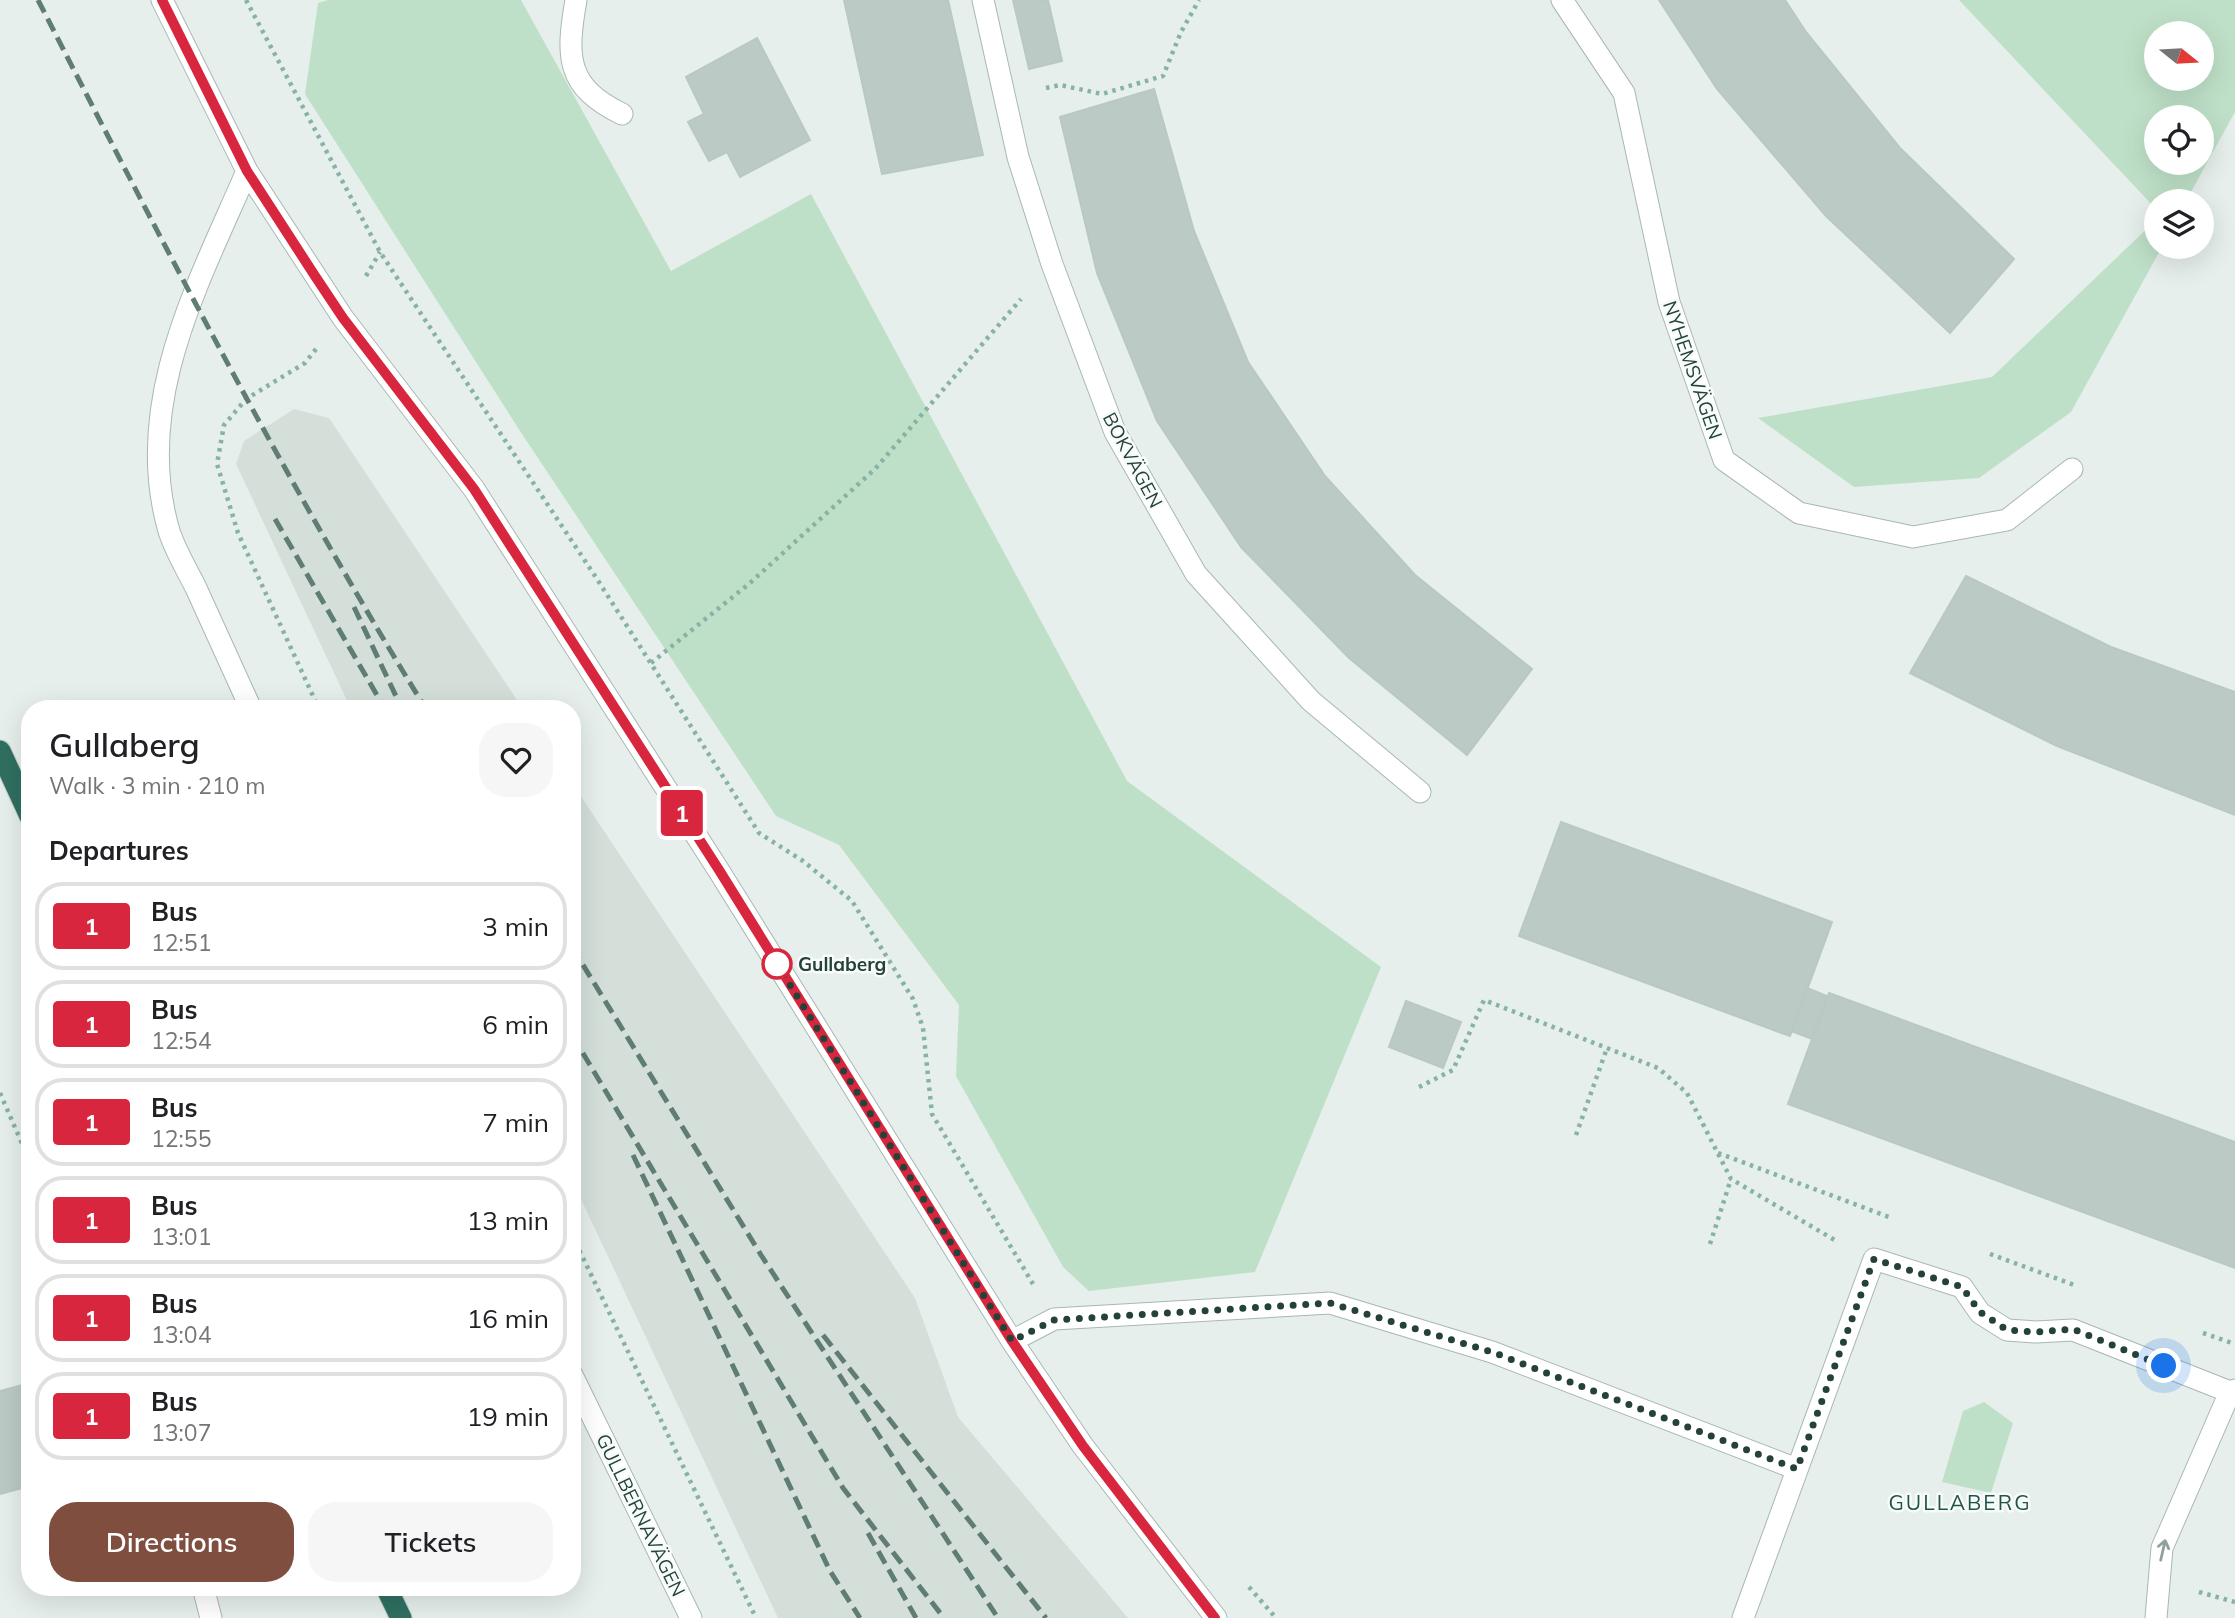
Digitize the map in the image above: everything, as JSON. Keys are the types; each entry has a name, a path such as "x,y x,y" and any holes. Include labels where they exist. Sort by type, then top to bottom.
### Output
{"highway":[{"path":"0,751 21,796"},
{"path":"390,1596 401,1618"}],"street":[{"path":"162,0 247,171 343,318 474,489 719,870 1012,1341 1098,1468 1216,1618"},
{"path":"576,0 571,28 574,74 596,101 622,114"},
{"name":"BOKVÄGEN","path":"983,0 1018,157 1052,264 1115,432 1196,574 1311,701 1420,792"},
{"name":"NYHEMSVÄGEN","path":"1562,0 1624,93 1669,302 1724,460 1799,513 1913,537 2007,520 2072,469"},
{"path":"247,171 191,299 171,355 159,410 159,470 169,531 247,700"},
{"path":"1743,1618 1874,1259 1962,1287 1980,1312 2007,1330 2036,1332 2073,1329 2233,1391 2162,1548 2156,1618"},
{"path":"1012,1341 1054,1320 1330,1303 1492,1352 1797,1469"},
{"name":"GULLBERNAVÄGEN","path":"581,1393 691,1618"},
{"path":"205,1596 211,1618"}],"path":[{"path":"246,0 380,252 760,833 803,861 852,901 913,999 923,1028 932,1114 1054,1320"},
{"path":"1005,99 1060,85 1102,94 1163,76 1181,32 1199,0"},
{"path":"315,700 238,533 217,464 224,425 246,399 305,363 343,318 380,252"},
{"path":"651,663 750,583 875,469 1052,264"},
{"path":"1419,1087 1453,1070 1484,1000 1658,1068 1687,1093 1731,1179 1827,1236 1874,1259"},
{"path":"1576,1135 1607,1048"},
{"path":"0,1093 21,1141"},
{"path":"1710,1244 1731,1179"},
{"path":"581,1254 756,1618"},
{"path":"1240,1576 1276,1618"}],"shaded area":[{"path":"294,409 329,418 517,700 347,700 236,464 244,441"},
{"path":"581,797 915,1298 958,1417 1128,1618 778,1618 581,1199"}],"green space":[{"path":"328,0 521,0 671,271 811,194 1127,781 1381,967 1255,1272 1089,1291 1063,1267 956,1076 959,1005 839,845 776,816 520,431 305,94 318,3"},
{"path":"1959,0 2235,0 2235,112 2214,150 2214,105 2144,105 2144,175 2200,175 2193,189 2144,189 2144,196"},
{"path":"2144,231 2144,259 2155,259 2071,412 1979,478 1854,487 1758,418 1992,377"},
{"path":"1984,1402 2013,1423 1991,1493 1942,1482 1963,1411"}],"building":[{"path":"844,0 948,0 983,155 882,174"},
{"path":"1013,0 1048,0 1062,61 1029,69"},
{"path":"1659,0 1785,0 1806,32 1900,148 2014,259 1950,333 1826,216 1717,89"},
{"path":"757,38 810,140 740,177 727,152 709,161 688,122 704,114 686,77"},
{"path":"1154,89 1194,231 1248,362 1325,476 1415,575 1532,669 1467,755 1349,658 1241,547 1157,421 1097,273 1060,117"},
{"path":"1966,576 2111,647 2235,692 2235,815 2057,746 1910,673"},
{"path":"1561,822 1832,922 1790,1036 1519,936"},
{"path":"1807,988 1827,996 1812,1039 1791,1031"},
{"path":"1829,993 2235,1142 2235,1268 1788,1104"},
{"path":"1406,1001 1461,1022 1443,1068 1389,1047"},
{"path":"21,1386 21,1488 0,1494 0,1391"}],"railway":[{"path":"38,0 177,269 273,447 421,700"},
{"path":"275,519 380,700"},
{"path":"354,607 398,700"},
{"path":"581,962 761,1255 998,1618"},
{"path":"581,1050 843,1488 944,1618"},
{"path":"633,1155 830,1571 860,1618"},
{"path":"823,1335 1046,1618"},
{"path":"868,1533 916,1618"}],"bus line":[{"name":"1","path":"162,0 247,171 315,276 343,318 474,489 719,870 1012,1341 1083,1446 1150,1537 1215,1618"}],"place":[{"name":"Gullaberg","path":"777,964"}],"district":[{"name":"GULLABERG","path":"1960,1503"}],"route":[{"path":"777,964 923,1194 1012,1341 1054,1320 1330,1303 1492,1352 1797,1469 1874,1259 1962,1287 1980,1312 2007,1330 2036,1332 2073,1329 2164,1366"}]}
